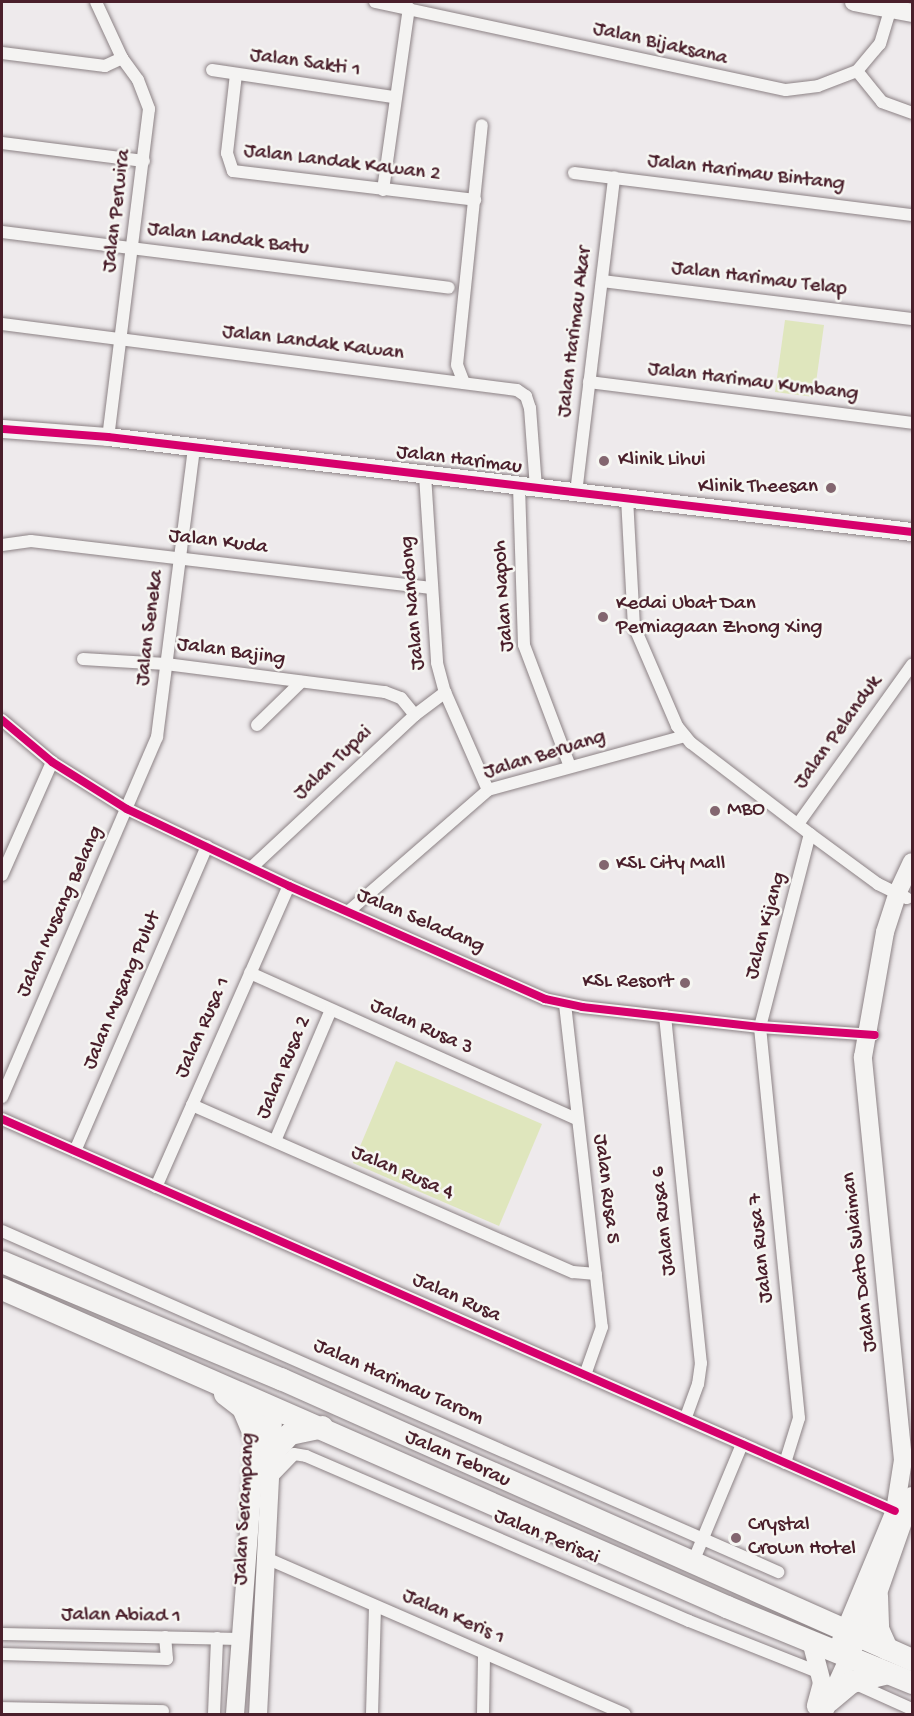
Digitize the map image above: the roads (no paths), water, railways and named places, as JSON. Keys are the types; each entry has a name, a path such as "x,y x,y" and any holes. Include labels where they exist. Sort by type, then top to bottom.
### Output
{"highway":[{"name":"Jalan Tebrau","path":"2,1262 281,1379 414,1441 912,1660"},
{"name":"Jalan Tebrau","path":"2,1289 205,1380 322,1427 912,1683"},
{"path":"152,1326 252,1382 268,1405 279,1399 299,1400 414,1441"},
{"path":"205,1380 243,1408 256,1438"},
{"path":"271,1455 290,1434 322,1427"},
{"path":"877,1596 878,1629 887,1649"},
{"path":"821,1710 852,1682 887,1673"}],"street":[{"name":"Jalan Perwira","path":"96,2 122,58 138,80 149,109 108,437"},
{"name":"Jalan Bijaksana","path":"375,2 771,89 818,86 857,71 880,45 894,4"},
{"path":"854,2 912,4"},
{"path":"894,4 912,13"},
{"path":"382,190 393,97 409,8"},
{"path":"2,53 105,66 122,58"},
{"name":"Jalan Sakti 1","path":"212,70 393,97"},
{"path":"857,71 882,102 912,113"},
{"name":"Jalan Landak Kawan 2","path":"236,74 226,153 233,171 475,200"},
{"path":"464,383 457,365 482,125"},
{"path":"2,143 144,161"},
{"name":"Jalan Harimau Bintang","path":"574,173 912,215"},
{"name":"Jalan Harimau Akar","path":"576,492 614,177"},
{"name":"Jalan Landak Batu","path":"2,231 449,288"},
{"name":"Jalan Harimau Telap","path":"602,281 912,319"},
{"name":"Jalan Landak Kawan","path":"2,324 517,390 526,396 527,487"},
{"path":"442,380 457,365"},
{"name":"Jalan Harimau Kumbang","path":"590,382 912,423"},
{"name":"Jalan Harimau","path":"2,429 108,437 912,532"},
{"name":"Jalan Seneka","path":"127,809 157,737 194,447"},
{"name":"Jalan Nandong","path":"425,475 429,588 437,663 445,693 488,790"},
{"name":"Jalan Napoh","path":"527,487 524,645 570,767"},
{"path":"627,498 634,626 677,726 685,736 810,834 905,893"},
{"name":"Jalan Kuda","path":"2,545 31,541 429,588"},
{"name":"Jalan Bajing","path":"83,658 166,664 395,694 416,715"},
{"name":"Jalan Pelanduk","path":"798,824 912,665"},
{"name":"Jalan Bajing","path":"257,725 301,682"},
{"name":"Jalan Tupai","path":"252,867 416,715 445,693"},
{"name":"Jalan Seladang","path":"2,720 52,762 127,809 289,886 565,1004 760,1027 870,1034"},
{"name":"Jalan Beruang","path":"349,911 488,790 685,736"},
{"path":"2,875 52,762"},
{"name":"Jalan Musang Belang","path":"2,1096 127,809"},
{"name":"Jalan Kijang","path":"760,1027 810,834"},
{"name":"Jalan Musang Pulut","path":"75,1151 207,846"},
{"name":"Jalan Dato Sulaiman","path":"821,1710 852,1633 896,1511 903,1460 903,1429 865,1104 879,958 905,893 912,862"},
{"name":"Jalan Rusa 1","path":"156,1187 289,886"},
{"name":"Jalan Rusa 3","path":"249,973 577,1119"},
{"name":"Jalan Rusa 5","path":"565,1004 602,1327 585,1375"},
{"name":"Jalan Rusa 2","path":"275,1141 331,1010"},
{"name":"Jalan Rusa 6","path":"665,1016 701,1362 699,1384 685,1419"},
{"name":"Jalan Rusa 7","path":"760,1027 800,1418 785,1463"},
{"name":"Jalan Dato Sulaiman","path":"870,1034 873,1102 912,1427"},
{"name":"Jalan Rusa 4","path":"192,1105 573,1272 596,1274"},
{"name":"Jalan Rusa","path":"2,1119 896,1511"},
{"name":"Jalan Harimau Tarom","path":"2,1231 778,1572"},
{"name":"Jalan Serampang","path":"235,1714 258,1417 268,1405"},
{"name":"Jalan Serampang","path":"258,1714 273,1419 268,1405"},
{"path":"693,1562 742,1444"},
{"name":"Jalan Perisai","path":"269,1481 294,1454 306,1456 689,1621 818,1672"},
{"path":"587,1488 589,1518"},
{"name":"Jalan Dato Sulaiman","path":"852,1633 877,1596 912,1496"},
{"name":"Jalan Keris 1","path":"266,1558 484,1654 599,1709 624,1714"},
{"path":"372,1714 375,1606"},
{"name":"Jalan Abiad 1","path":"2,1634 240,1639"},
{"name":"Jalan Abiad 1","path":"2,1654 167,1659 165,1637"},
{"path":"214,1714 217,1638"},
{"path":"811,1641 822,1690 821,1710"},
{"path":"483,1714 484,1654"},
{"path":"852,1682 912,1709"},
{"path":"2,1708 163,1711"}],"place":[{"name":"Klinik Lihui","path":"604,461"},
{"name":"Klinik Theesan","path":"831,488"},
{"name":"Kedai Ubat Dan Perniagaan Zhong Xing","path":"603,617"},
{"name":"MBO","path":"715,811"},
{"name":"KSL City Mall","path":"604,865"},
{"name":"KSL Resort","path":"685,983"},
{"name":"Crystal Crown Hotel","path":"736,1538"}]}
